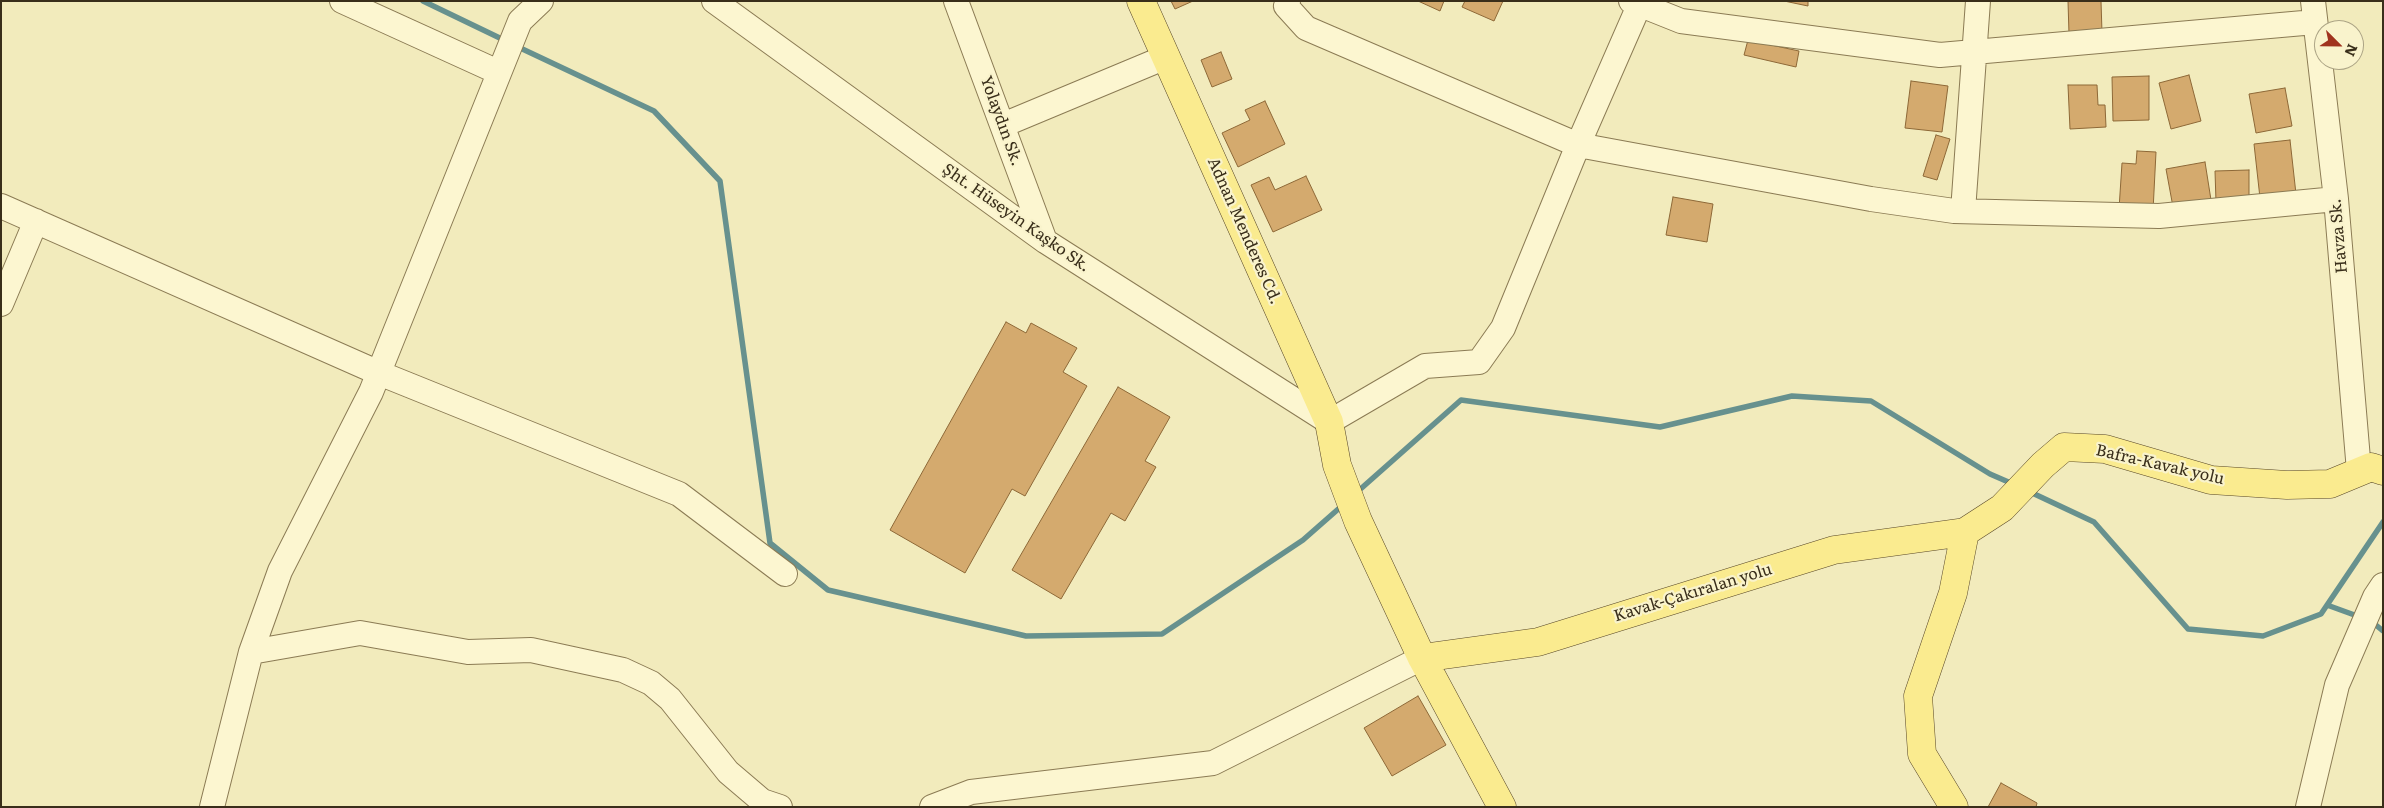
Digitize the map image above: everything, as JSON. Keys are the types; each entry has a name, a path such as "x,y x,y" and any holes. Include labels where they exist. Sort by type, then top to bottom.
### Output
{"main road":[{"name":"Adnan Menderes Cd.","path":"1141,1 1328,422 1337,465 1358,521 1422,658 1502,807"},
{"name":"Bafra-Kavak yolu","path":"1965,532 2002,508 2043,465 2064,447 2105,449 2211,480 2287,485 2330,484 2371,470"},
{"name":"Kavak-Çakıralan yolu","path":"1422,658 1538,642 1834,550 1965,532"},
{"path":"1954,807 1922,754 1918,696 1953,593 1965,532"}],"street":[{"path":"342,1 501,65"},
{"path":"212,807 251,652 280,571 371,392 520,21 541,1"},
{"name":"Şht. Hüseyin Kaşko Sk.","path":"714,1 1045,241 1328,422"},
{"name":"Yolaydın Sk.","path":"956,1 1045,241"},
{"path":"1288,1 1286,6 1306,28 1578,145 1871,199 1963,211 2159,216 2336,199"},
{"path":"1963,211 1978,1"},
{"path":"1328,422 1425,366 1479,362 1503,328 1637,2 1681,21 1940,55 2314,12"},
{"name":"Havza Sk.","path":"2314,12 2371,470"},
{"path":"1003,125 1166,57"},
{"path":"1,206 379,373 679,494 785,574"},
{"path":"1,304 36,221"},
{"path":"2308,807 2337,685 2370,607 2383,584"},
{"path":"251,652 360,633 468,652 531,650 624,670 651,683 670,699 728,772 762,801 780,807"},
{"path":"932,807 971,792 1213,763 1422,658"}],"building":[{"path":"1171,1 1193,1 1175,9"},
{"path":"1418,1 1444,1 1440,11"},
{"path":"1465,1 1503,1 1494,21 1462,7"},
{"path":"1784,1 1808,1 1808,6"},
{"path":"2068,1 2101,1 2102,33 2069,34"},
{"path":"1748,40 1799,51 1796,67 1744,55"},
{"path":"1221,52 1232,79 1212,87 1201,60"},
{"path":"2189,75 2201,121 2171,129 2159,83"},
{"path":"2149,76 2149,120 2113,121 2112,77"},
{"path":"1911,81 1948,86 1942,132 1905,128"},
{"path":"2068,85 2097,85 2098,105 2105,105 2106,127 2070,129"},
{"path":"2285,88 2292,126 2256,133 2249,94"},
{"path":"1265,101 1285,144 1238,167 1222,133 1250,120 1245,110"},
{"path":"1936,135 1950,139 1937,180 1923,176"},
{"path":"2290,140 2296,194 2260,198 2254,144"},
{"path":"2137,151 2156,152 2153,211 2119,209 2122,163 2136,164"},
{"path":"2205,162 2211,200 2173,207 2166,169"},
{"path":"2249,170 2249,201 2216,202 2215,171"},
{"path":"1306,176 1322,210 1273,232 1251,185 1269,177 1275,190"},
{"path":"1673,197 1713,204 1707,242 1666,235"},
{"path":"1006,322 1026,333 1031,323 1077,348 1063,372 1087,386 1025,496 1012,489 965,573 890,530"},
{"path":"1118,387 1170,417 1145,461 1156,467 1125,521 1111,513 1061,599 1012,570"},
{"path":"1418,696 1446,745 1392,776 1364,728"},
{"path":"2001,783 2037,803 2036,807 1988,807"}],"waterway":[{"path":"423,1 506,41"},
{"path":"516,46 654,111 720,181 770,543 828,590 1026,636 1162,634 1303,540 1344,504"},
{"path":"1356,493 1461,400 1660,427 1792,396 1871,401 1990,474 2013,484"},
{"path":"2028,491 2094,522 2188,629 2263,636 2321,614 2383,522"},
{"path":"2327,605 2360,617"},
{"path":"2371,621 2383,631"}]}
